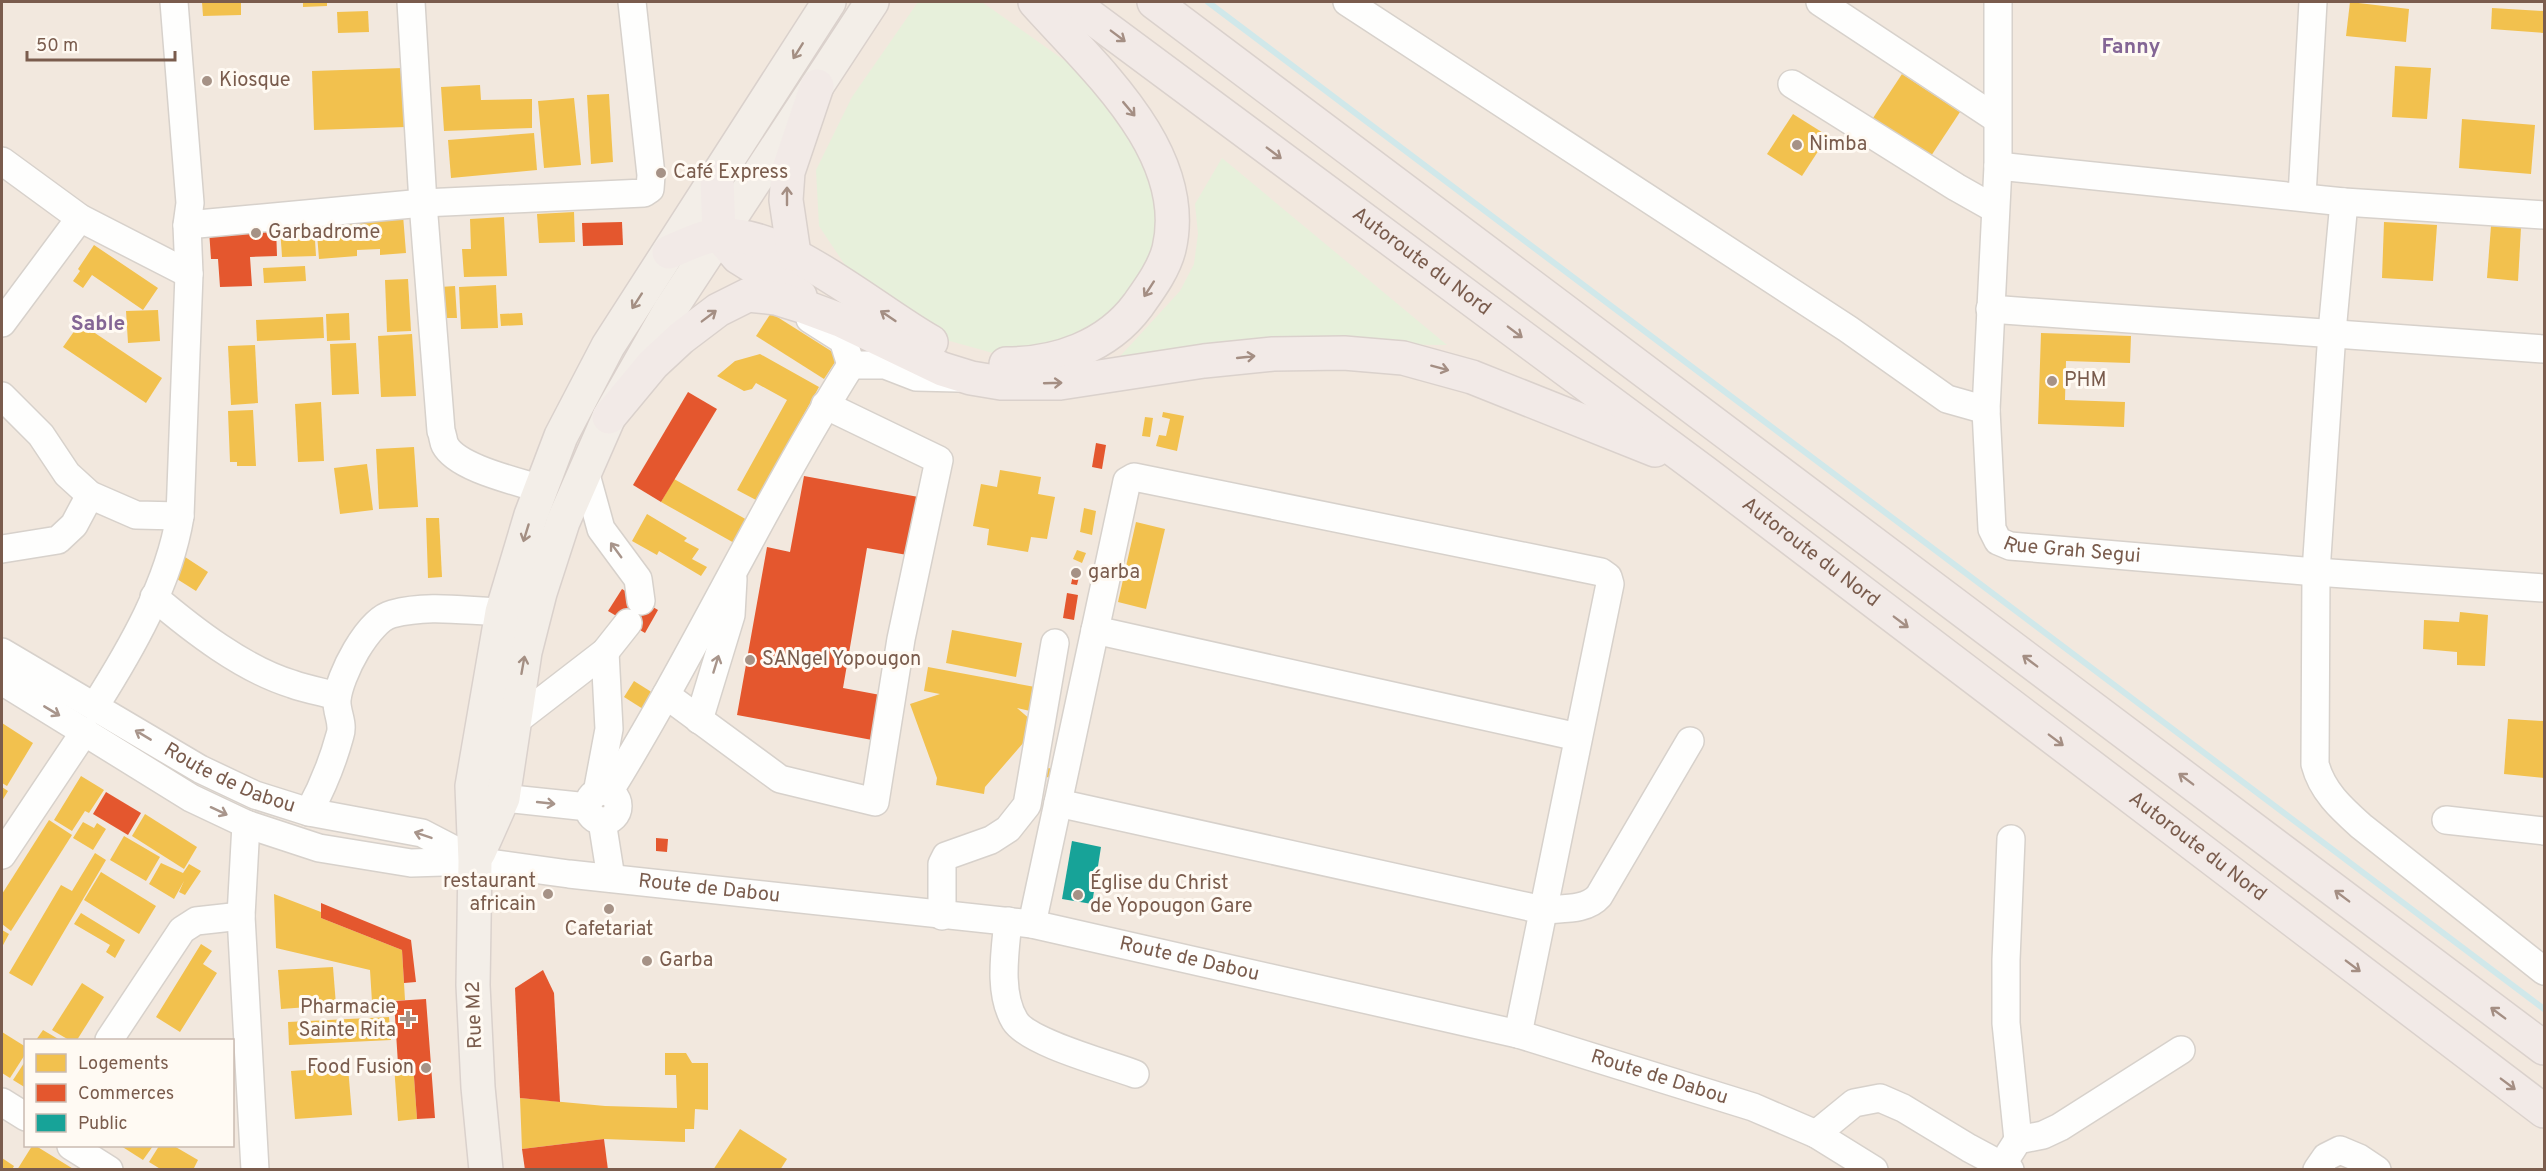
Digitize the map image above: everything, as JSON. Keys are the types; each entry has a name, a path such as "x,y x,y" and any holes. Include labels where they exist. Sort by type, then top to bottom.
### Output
{"highway":[{"path":"669,252 719,235 743,236 794,254 904,327 939,347 965,358 994,364 1032,364 1061,357 1089,346 1112,332 1131,314 1152,285 1169,250 1172,218 1167,185 1157,156 1138,119 1035,2"},
{"name":"Autoroute du Nord","path":"1071,2 1704,472 2544,1112"},
{"path":"1154,2 2544,1048"},
{"path":"794,254 786,200 788,172 818,86"},
{"path":"717,178 719,235 738,257 844,341"},
{"path":"609,417 681,338 718,310 748,295 776,298 844,341 971,378 1001,383 1060,383 1204,361 1273,354 1344,353 1403,358 1472,377 1640,443 1704,472"}],"main road":[{"name":"Rue M2","path":"486,1170 478,1088 473,985 475,861 472,786 502,612 541,489 561,436 608,346 829,2"},
{"path":"475,861 503,798 525,652 540,593 563,522 609,417 670,310 873,2"}],"street":[{"path":"95,706 134,645 176,544 180,516 189,274 187,225 190,203 174,2"},
{"path":"411,2 423,203 441,431 446,446 460,460 493,474 541,489"},
{"path":"187,225 423,203 644,193 650,189 651,175 632,2"},
{"path":"1347,2 1848,329 1947,399 1986,410"},
{"path":"1820,2 1997,119"},
{"name":"Rue Grah Segui","path":"1998,2 1998,166 1986,410 1992,529 1998,541 2010,546 2316,572 2544,588"},
{"path":"2302,196 2313,2"},
{"path":"1792,84 1995,209"},
{"path":"2,161 80,218 189,274"},
{"path":"1998,166 2344,202 2544,215"},
{"path":"2344,202 2331,332 2316,572 2315,764 2319,777 2342,809 2544,971"},
{"path":"2,323 80,218"},
{"path":"1990,309 2544,349"},
{"path":"599,803 666,695 718,622 731,615 734,568 825,405 844,341 885,365 916,377 971,378"},
{"path":"2,396 41,435 67,474 90,495 136,515 180,516"},
{"path":"666,695 780,779 875,802 901,639 939,460 825,405"},
{"path":"513,723 605,652 634,612 638,579 602,529 585,471"},
{"path":"1136,1074 1035,1038 1016,1021 1006,995 1004,958 1020,923 1058,802 1127,481 1134,477 1601,572 1608,577 1610,584 1518,1034"},
{"path":"2,549 58,540 74,525 90,495"},
{"path":"154,597 195,632 238,659 290,684 337,696"},
{"path":"309,812 341,732 341,720 336,710 337,696 350,662 369,631 389,614 454,607 474,611 502,612"},
{"path":"699,720 718,622"},
{"path":"1095,630 1578,737"},
{"path":"942,916 942,864 946,856 991,840 1008,829 1026,805 1055,644"},
{"name":"Route de Dabou","path":"2,652 200,770 255,795 309,812 422,833 475,861"},
{"path":"605,652 609,729 599,803 611,878"},
{"name":"Route de Dabou","path":"2,681 191,798 246,824 319,848 411,863 475,861 942,916 1020,923 1518,1034 1753,1107 1816,1134 1874,1170"},
{"path":"2,855 85,731"},
{"path":"1058,802 1543,910 1592,904 1599,896 1690,741"},
{"path":"503,798 599,803"},
{"path":"2446,820 2544,831"},
{"path":"246,824 241,916 255,1170"},
{"path":"1816,1134 1854,1103 1880,1098 1903,1108 2006,1167 2018,1140 2006,1012 2011,839"},
{"path":"111,1039 182,930 196,921 241,916"},
{"path":"2018,1140 2043,1135 2060,1127 2181,1050"},
{"path":"2,1102 24,1116"},
{"path":"73,1147 109,1170"},
{"path":"2317,1170 2326,1157 2340,1150 2359,1158 2377,1170"}],"shaded area":[{"path":"2,2 2544,2 2544,1169 2,1170"}],"green space":[{"path":"918,2 982,2 1092,80 1131,126 1164,221 1125,313 1033,354 993,353 946,340 847,268 819,226 816,170 852,97"},
{"path":"1222,158 1447,345 1328,344 1113,364 1180,291 1194,264 1198,234 1195,204"}],"building: Logements":[{"path":"202,2 241,2 241,15 203,16"},
{"path":"303,2 327,2 327,6 303,7"},
{"path":"2350,2 2409,9 2406,42 2346,36"},
{"path":"2492,8 2544,11 2544,33 2491,29"},
{"path":"368,11 369,32 338,33 337,12"},
{"path":"2395,66 2431,68 2427,119 2392,117"},
{"path":"403,68 406,127 314,130 312,71"},
{"path":"1902,74 1960,112 1931,156 1873,118"},
{"path":"480,85 481,100 532,99 532,128 444,131 441,87"},
{"path":"609,94 613,162 591,164 587,95"},
{"path":"574,98 581,165 544,168 538,101"},
{"name":"Nimba","path":"1793,114 1828,136 1802,176 1767,154"},
{"path":"2462,119 2535,125 2531,174 2459,168"},
{"path":"534,133 537,170 451,178 448,140"},
{"path":"574,212 575,242 539,243 537,214"},
{"path":"403,215 406,253 380,255 380,249 357,250 357,256 319,259 316,221"},
{"path":"504,217 507,276 464,277 462,249 471,249 470,219"},
{"path":"2384,222 2437,225 2433,281 2382,278"},
{"path":"314,225 316,256 282,257 280,226"},
{"path":"2491,226 2521,228 2518,281 2487,278"},
{"path":"94,245 158,288 143,310 92,275 83,288 73,281"},
{"path":"305,266 306,281 264,283 263,268"},
{"path":"408,279 411,331 387,332 385,280"},
{"path":"496,285 498,328 461,329 459,287"},
{"path":"455,286 457,318 442,318 440,287"},
{"path":"158,310 160,341 128,343 126,311"},
{"path":"349,313 350,340 327,341 326,314"},
{"path":"522,313 523,325 501,326 500,314"},
{"path":"771,313 839,356 824,379 756,336"},
{"path":"323,317 324,338 257,341 256,320"},
{"path":"80,323 162,378 146,403 63,347"},
{"name":"PHM","path":"2041,333 2131,336 2130,363 2066,361 2065,400 2125,402 2124,427 2038,424"},
{"path":"412,334 416,396 381,397 378,336"},
{"path":"356,343 359,394 332,395 330,344"},
{"path":"255,345 258,403 231,405 228,346"},
{"path":"760,354 819,387 756,500 737,490 787,400 756,383 752,389 744,391 717,376 735,361"},
{"path":"321,402 324,461 298,462 295,404"},
{"path":"253,410 256,466 237,466 237,462 230,462 228,411"},
{"path":"1163,412 1184,416 1177,451 1156,446 1159,435 1166,436 1170,419 1162,417"},
{"path":"1145,417 1153,418 1150,437 1142,436"},
{"path":"414,447 418,507 379,509 376,449"},
{"path":"367,464 373,510 340,514 334,468"},
{"path":"1000,470 1041,477 1038,494 1055,497 1047,539 1031,537 1028,552 987,545 989,529 973,526 981,484 997,487"},
{"path":"674,479 749,521 736,544 661,502"},
{"path":"1084,508 1096,511 1092,535 1080,532"},
{"path":"647,514 687,538 684,541 699,549 692,559 707,567 701,576 659,551 657,555 632,541"},
{"path":"426,518 439,518 442,577 428,578"},
{"path":"1136,522 1165,529 1146,609 1118,602"},
{"path":"1077,550 1086,553 1082,563 1073,559"},
{"path":"182,555 208,572 196,591 169,574"},
{"path":"2460,612 2488,615 2485,666 2457,665 2457,652 2423,649 2424,620 2459,622"},
{"path":"952,630 1022,643 1016,677 946,663"},
{"path":"928,667 1035,687 1030,711 1017,708 1038,726 985,787 984,794 936,785 937,778 910,704 940,694 924,691"},
{"path":"634,681 653,693 643,709 624,697"},
{"path":"2508,719 2544,721 2544,778 2504,774"},
{"path":"2,723 33,743 7,786 2,783"},
{"path":"1041,767 1054,769 1053,778 1039,776"},
{"path":"81,776 104,790 89,813 85,811 72,831 54,820"},
{"path":"2,787 8,791 2,801"},
{"path":"145,814 197,847 184,869 132,836"},
{"path":"49,820 72,835 11,931 2,924 2,894"},
{"path":"83,822 94,828 97,823 106,829 93,850 73,838"},
{"path":"124,836 160,857 146,881 110,860"},
{"path":"95,853 106,860 32,986 9,973 61,885 72,891"},
{"path":"161,863 183,873 189,864 201,871 185,895 179,892 184,881 174,899 149,884"},
{"path":"101,872 156,906 139,934 84,900"},
{"path":"274,894 321,912 321,918 402,950 405,1000 372,1002 370,970 276,948"},
{"path":"81,913 125,940 115,958 106,952 110,945 74,924"},
{"path":"2,930 9,934 2,947"},
{"path":"201,944 212,951 203,964 217,973 180,1032 156,1017"},
{"path":"333,967 336,1005 281,1009 278,970"},
{"path":"82,983 104,997 78,1039 67,1039 52,1030"},
{"path":"389,1017 391,1040 289,1045 288,1022"},
{"path":"43,1030 58,1039 37,1039"},
{"path":"2,1032 24,1046 24,1056 10,1078 2,1073"},
{"path":"665,1053 686,1053 692,1063 708,1063 708,1110 695,1109 694,1129 685,1129 685,1142 604,1139 522,1149 520,1098 605,1106 677,1108 676,1075 665,1075"},
{"path":"24,1063 24,1087 13,1080"},
{"path":"413,1063 417,1119 398,1121 394,1065"},
{"path":"348,1067 352,1115 295,1119 291,1071"},
{"path":"740,1129 787,1159 780,1170 713,1170"},
{"path":"31,1147 38,1147 75,1170 17,1170"},
{"path":"123,1147 152,1147 143,1160"},
{"path":"158,1147 176,1147 198,1160 193,1170 162,1170 149,1162"},
{"path":"2,1158 14,1166 12,1170 2,1170"}],"building: Commerces":[{"path":"622,222 623,245 583,246 582,223"},
{"path":"276,227 277,256 250,257 252,286 220,287 218,259 211,259 209,230"},
{"path":"688,392 717,409 661,502 633,485"},
{"path":"1096,443 1106,445 1102,469 1092,467"},
{"path":"804,476 924,498 913,556 867,548 843,688 891,697 883,742 737,715 767,547 790,552"},
{"path":"1075,567 1081,569 1077,585 1071,584"},
{"path":"622,589 658,610 645,633 608,611"},
{"path":"1067,593 1078,595 1074,620 1063,618"},
{"path":"106,792 141,813 128,835 93,814"},
{"path":"656,838 668,839 667,852 656,851"},
{"path":"321,903 411,940 416,982 404,983 402,950 321,918"},
{"path":"543,970 554,993 560,1102 520,1098 515,988"},
{"path":"426,999 435,1118 417,1119 413,1063 398,1064 394,1001"},
{"path":"604,1139 608,1170 525,1170 522,1149"}],"building: Public":[{"path":"1072,841 1101,847 1092,904 1062,899"}],"waterway":[{"path":"1208,2 2544,1009"}],"place":[{"name":"Kiosque","path":"207,81"},
{"name":"Nimba","path":"1797,145"},
{"name":"Café Express","path":"661,173"},
{"name":"Garbadrome","path":"256,233"},
{"name":"PHM","path":"2052,381"},
{"name":"garba","path":"1076,573"},
{"name":"SANgel Yopougon","path":"750,660"},
{"name":"restaurant africain","path":"548,894"},
{"name":"Église du Christ de Yopougon Gare","path":"1078,895"},
{"name":"Cafetariat","path":"609,909"},
{"name":"Garba","path":"647,961"},
{"name":"Pharmacie Sainte Rita","path":"408,1019"},
{"name":"Food Fusion","path":"426,1068"}],"district":[{"name":"Fanny","path":"2131,47"},
{"name":"Sable","path":"98,324"}]}
